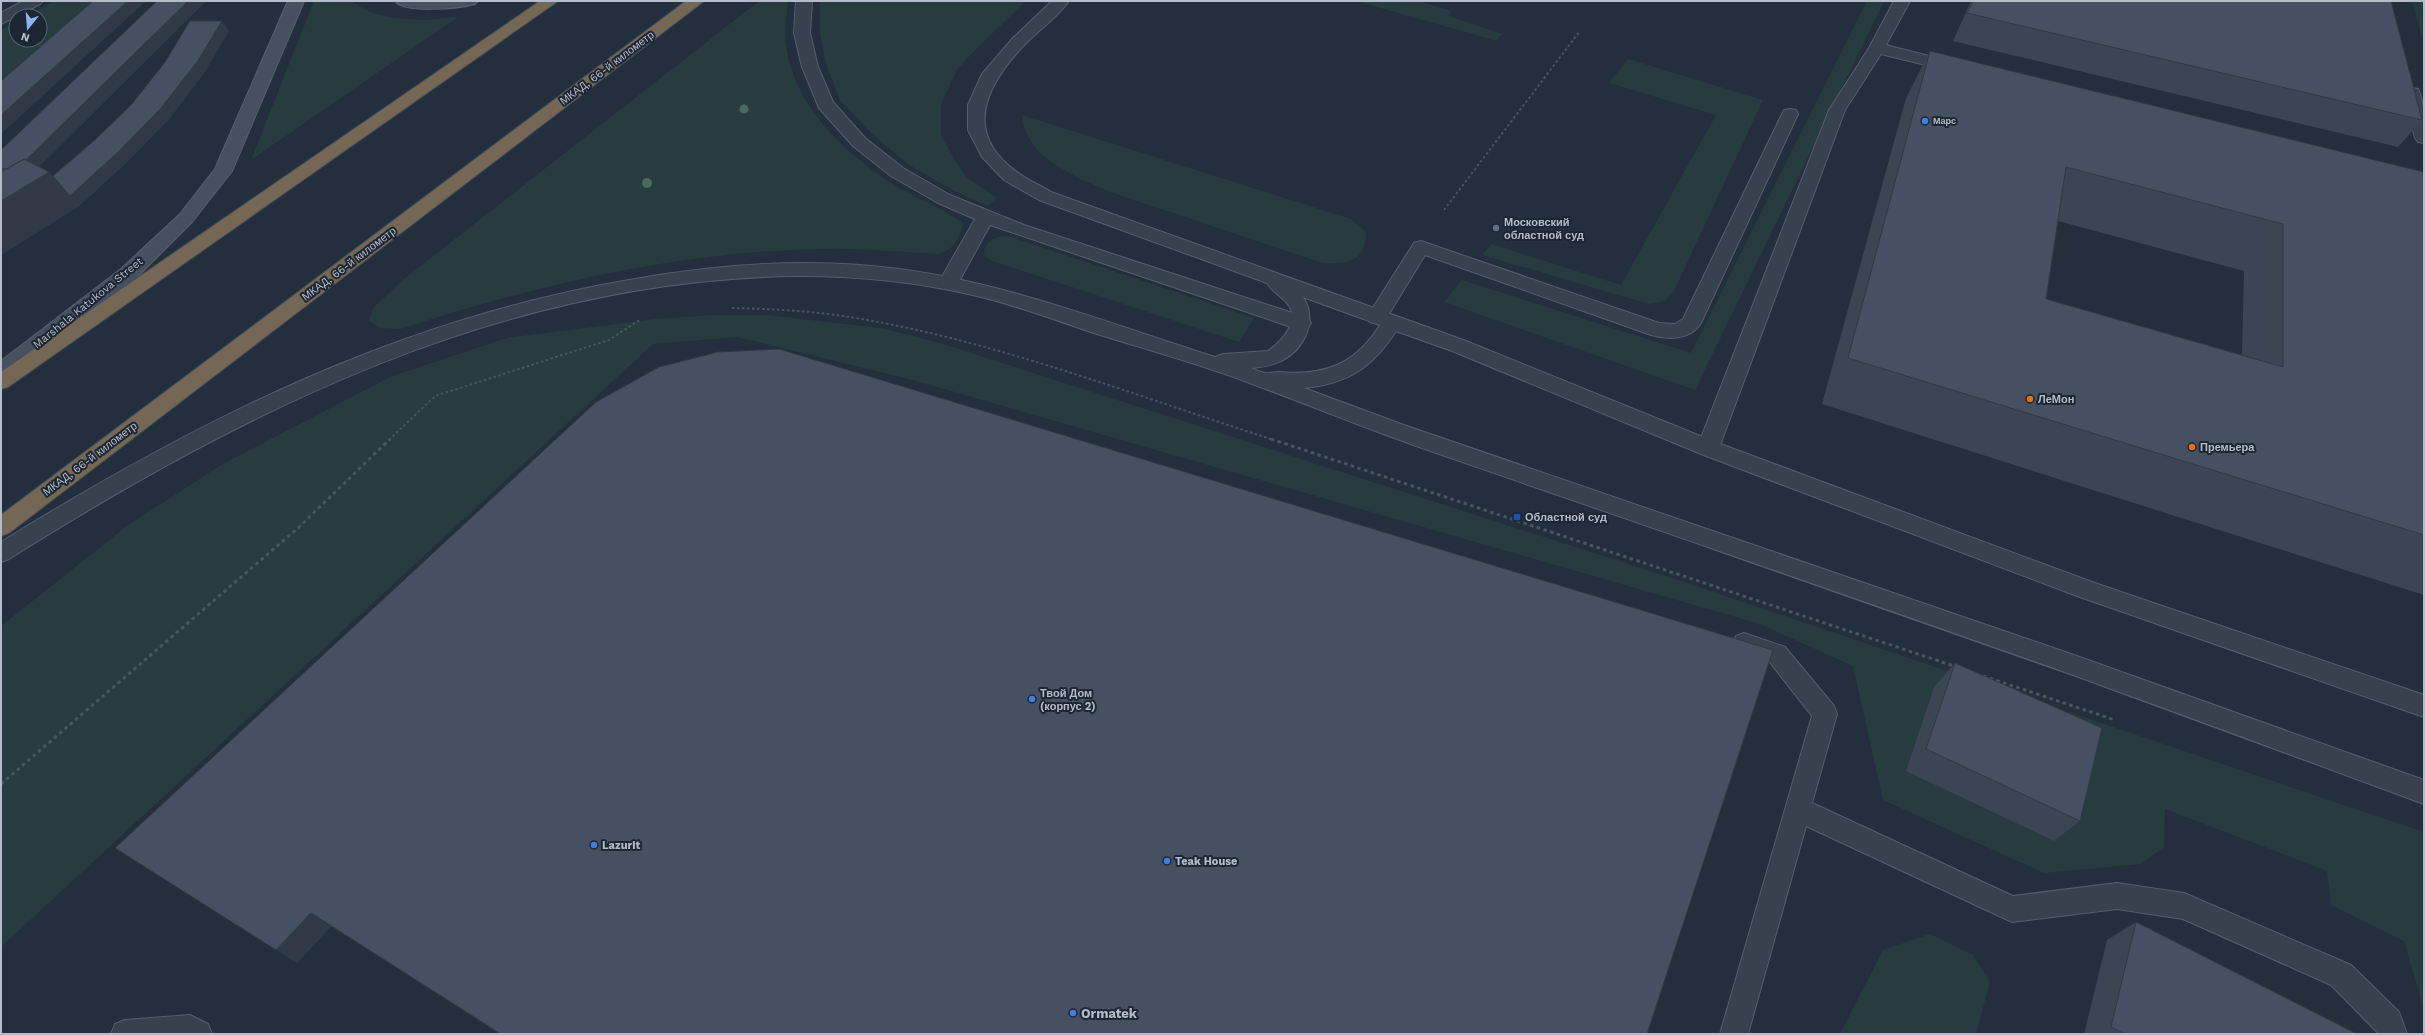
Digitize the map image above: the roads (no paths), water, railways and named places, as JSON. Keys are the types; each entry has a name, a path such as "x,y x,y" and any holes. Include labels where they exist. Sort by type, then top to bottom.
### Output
{"highway":[{"path":"1,382 550,1"},
{"name":"МКАД, 66-й километр","path":"1,527 696,1"}],"main road":[{"name":"Marshala Katukova Street","path":"1,372 128,274 190,213 223,171 296,1"},
{"path":"403,1 446,5 470,1"}],"street":[{"path":"1,19 35,1"},
{"path":"804,1 802,33 810,67 825,104 859,142 897,172 944,199 985,217 1301,323"},
{"path":"1061,1 1019,41 988,77 976,105 977,130 988,153 1010,176 1045,196 1459,346 1708,448 2085,589 2424,706"},
{"path":"1708,448 1837,110 1877,48 1902,1"},
{"path":"1877,48 1970,70"},
{"path":"2408,77 2424,138"},
{"path":"1250,375 1285,380 1318,380 1348,369 1371,352 1384,319 1421,247 1658,330 1679,331 1691,323 1790,114"},
{"path":"949,282 985,217"},
{"path":"1,553 153,463 242,416 315,382 394,349 513,311 653,282 772,270 818,269 870,272 949,282 985,291 1250,375 1394,430 2074,665 2424,792"},
{"path":"1208,361 1246,361 1275,356 1292,342 1301,323 1301,309 1287,291 1268,277"},
{"path":"1724,638 1777,654 1825,714 1734,1034"},
{"path":"1798,809 2012,909 2117,896 2184,906 2341,975 2389,1022 2393,1034"},
{"path":"125,1034 190,1028 198,1034"}],"place":[{"name":"Марс","path":"1925,121"},
{"name":"Московский областной суд","path":"1496,228"},
{"name":"ЛеМон","path":"2030,399"},
{"name":"Премьера","path":"2192,447"},
{"name":"Областной суд","path":"1517,517"},
{"name":"Твой Дом (корпус 2)","path":"1032,699"},
{"name":"Lazurit","path":"594,845"},
{"name":"Teak House","path":"1167,861"},
{"name":"Ormatek","path":"1073,1013"}]}
